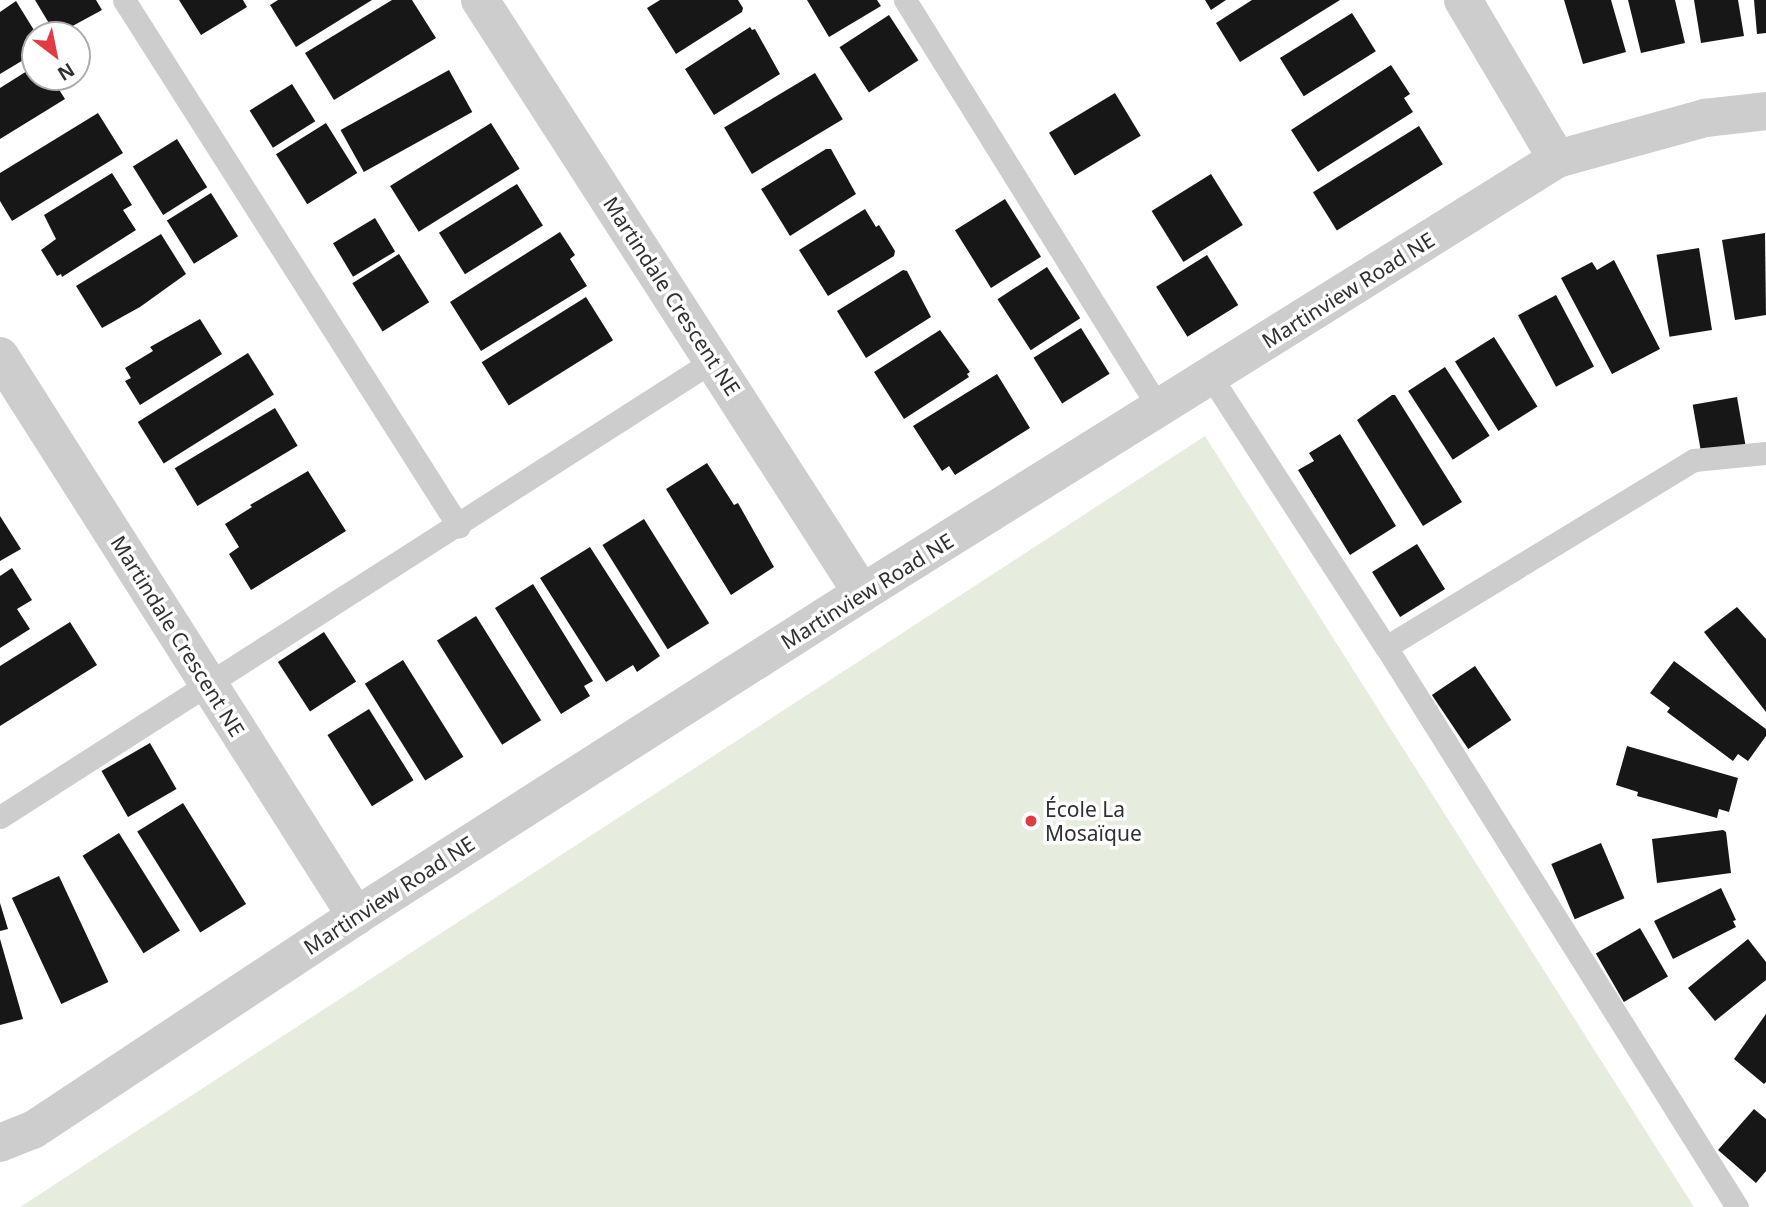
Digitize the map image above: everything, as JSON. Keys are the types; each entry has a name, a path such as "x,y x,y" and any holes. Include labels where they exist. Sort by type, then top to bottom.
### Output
{"street":[{"name":"Martindale Crescent NE","path":"480,0 862,593"},
{"path":"1463,0 1557,159"},
{"name":"Martinview Road NE","path":"0,1143 33,1130 356,916 862,593 1557,159 1705,118 1766,111"},
{"name":"Martindale Crescent NE","path":"0,356 356,916"}],"lane":[{"path":"124,0 459,527"},
{"path":"905,0 1160,409"},
{"path":"0,817 208,682 459,527 714,360"},
{"path":"1211,377 1386,647 1737,1207"},
{"path":"1386,647 1695,460 1766,453"}],"shaded area":[{"name":"École La Mosaïque","path":"1205,436 1694,1207 20,1207"}],"building":[{"path":"35,0 96,0 102,10 82,21 48,21"},
{"path":"179,0 243,0 247,7 201,35"},
{"path":"278,0 372,0 296,47 270,5"},
{"path":"392,0 412,0 436,38 334,100 305,53"},
{"path":"660,0 738,0 743,8 742,12 676,54 647,8"},
{"path":"807,0 877,0 881,6 829,37"},
{"path":"1205,0 1226,0 1211,10"},
{"path":"1252,0 1340,0 1240,62 1216,23"},
{"path":"1564,0 1611,0 1626,52 1583,64"},
{"path":"1628,0 1675,0 1685,43 1641,53"},
{"path":"1694,0 1738,0 1744,36 1701,43"},
{"path":"1754,0 1766,0 1766,33 1757,34"},
{"path":"16,1 28,21 21,21 21,61 0,74 0,12"},
{"path":"1352,13 1376,51 1304,96 1280,58"},
{"path":"889,15 918,60 869,92 840,47"},
{"path":"750,27 755,29 780,74 714,115 685,69"},
{"path":"1391,65 1410,94 1404,98 1413,112 1318,172 1291,130"},
{"path":"449,70 472,112 364,172 341,130"},
{"path":"815,73 843,119 752,174 724,128"},
{"path":"21,75 21,91 60,91 65,99 0,139 0,88"},
{"path":"292,84 315,121 273,148 250,110"},
{"path":"1115,93 1141,136 1075,176 1049,133"},
{"path":"98,113 123,153 12,221 0,201 0,173"},
{"path":"326,123 357,173 307,204 276,154"},
{"path":"491,123 520,169 419,232 390,186"},
{"path":"1419,126 1443,164 1337,230 1313,192"},
{"path":"177,139 207,187 163,215 133,167"},
{"path":"826,149 831,149 856,194 790,236 761,189"},
{"path":"112,173 132,205 123,210 136,230 62,277 61,274 57,276 41,250 56,239 44,215"},
{"path":"1211,174 1243,225 1183,262 1152,211"},
{"path":"517,184 543,226 465,274 439,233"},
{"path":"211,193 238,236 194,264 167,221"},
{"path":"1005,199 1041,257 991,288 955,230"},
{"path":"865,209 876,227 879,225 895,251 894,256 828,296 799,250"},
{"path":"375,218 395,251 353,277 333,243"},
{"path":"560,232 575,255 570,259 587,286 481,351 450,302"},
{"path":"1765,233 1766,315 1735,320 1722,240"},
{"path":"161,234 186,274 140,307 102,328 76,286"},
{"path":"1699,248 1712,330 1670,337 1657,255"},
{"path":"399,254 429,302 383,331 352,283"},
{"path":"1207,255 1238,305 1187,337 1156,287"},
{"path":"1614,260 1660,349 1612,374 1561,278 1592,262 1597,270"},
{"path":"1047,267 1080,318 1031,350 998,299"},
{"path":"903,270 907,271 931,317 866,358 837,311"},
{"path":"1556,295 1594,367 1556,387 1518,315"},
{"path":"586,297 613,340 509,405 482,362"},
{"path":"200,319 222,354 140,405 125,381 131,378 125,368 153,351 150,347"},
{"path":"1081,328 1110,374 1062,403 1034,358"},
{"path":"940,330 970,372 967,374 969,377 904,419 874,372"},
{"path":"1494,337 1537,407 1498,431 1455,361"},
{"path":"248,353 274,395 164,463 138,422"},
{"path":"1445,367 1490,436 1453,460 1408,391"},
{"path":"997,374 1030,428 955,475 949,466 942,471 913,426"},
{"path":"1395,395 1462,502 1423,526 1357,420"},
{"path":"1737,397 1746,446 1701,454 1693,405"},
{"path":"275,408 298,446 197,506 175,468"},
{"path":"1340,434 1396,526 1350,555 1298,470 1314,461 1309,453"},
{"path":"707,463 734,505 738,503 774,567 731,595 666,489"},
{"path":"308,471 346,531 251,590 229,554 239,547 225,524 252,507 250,505"},
{"path":"0,516 21,549 0,561"},
{"path":"644,519 709,623 668,649 602,545"},
{"path":"1417,544 1445,589 1400,617 1372,572"},
{"path":"590,547 660,656 637,672 633,665 606,682 540,578"},
{"path":"12,568 32,600 17,609 30,629 0,648 0,576"},
{"path":"533,584 593,681 584,686 590,696 561,714 495,608"},
{"path":"1737,607 1766,639 1766,712 1704,632"},
{"path":"476,616 541,720 502,745 437,640"},
{"path":"70,622 97,665 0,726 0,666"},
{"path":"324,632 356,681 310,711 278,662"},
{"path":"403,660 463,757 425,781 365,684"},
{"path":"1674,661 1766,729 1766,736 1748,761 1738,754 1733,761 1667,712 1670,708 1650,693"},
{"path":"1475,666 1511,720 1468,749 1432,695"},
{"path":"369,709 414,780 372,806 327,735"},
{"path":"150,743 176,789 128,817 102,771"},
{"path":"1627,746 1738,778 1729,812 1719,809 1717,818 1637,796 1638,792 1616,785"},
{"path":"183,803 246,904 200,933 137,832"},
{"path":"1723,830 1726,832 1731,873 1657,883 1652,839"},
{"path":"119,833 180,931 143,953 83,856"},
{"path":"1601,843 1624,898 1575,919 1551,864"},
{"path":"59,876 108,982 61,1004 12,898"},
{"path":"1721,888 1736,920 1733,921 1736,927 1673,959 1654,921"},
{"path":"0,903 8,929 0,931"},
{"path":"1640,928 1668,976 1624,1002 1596,953"},
{"path":"0,939 23,1019 0,1025"},
{"path":"1748,939 1766,962 1766,980 1715,1021 1688,988"},
{"path":"1766,1014 1766,1082 1764,1084 1734,1059"},
{"path":"1754,1109 1766,1119 1766,1171 1756,1183 1718,1150"}],"place":[{"name":"École La Mosaïque","path":"1031,821"}]}
